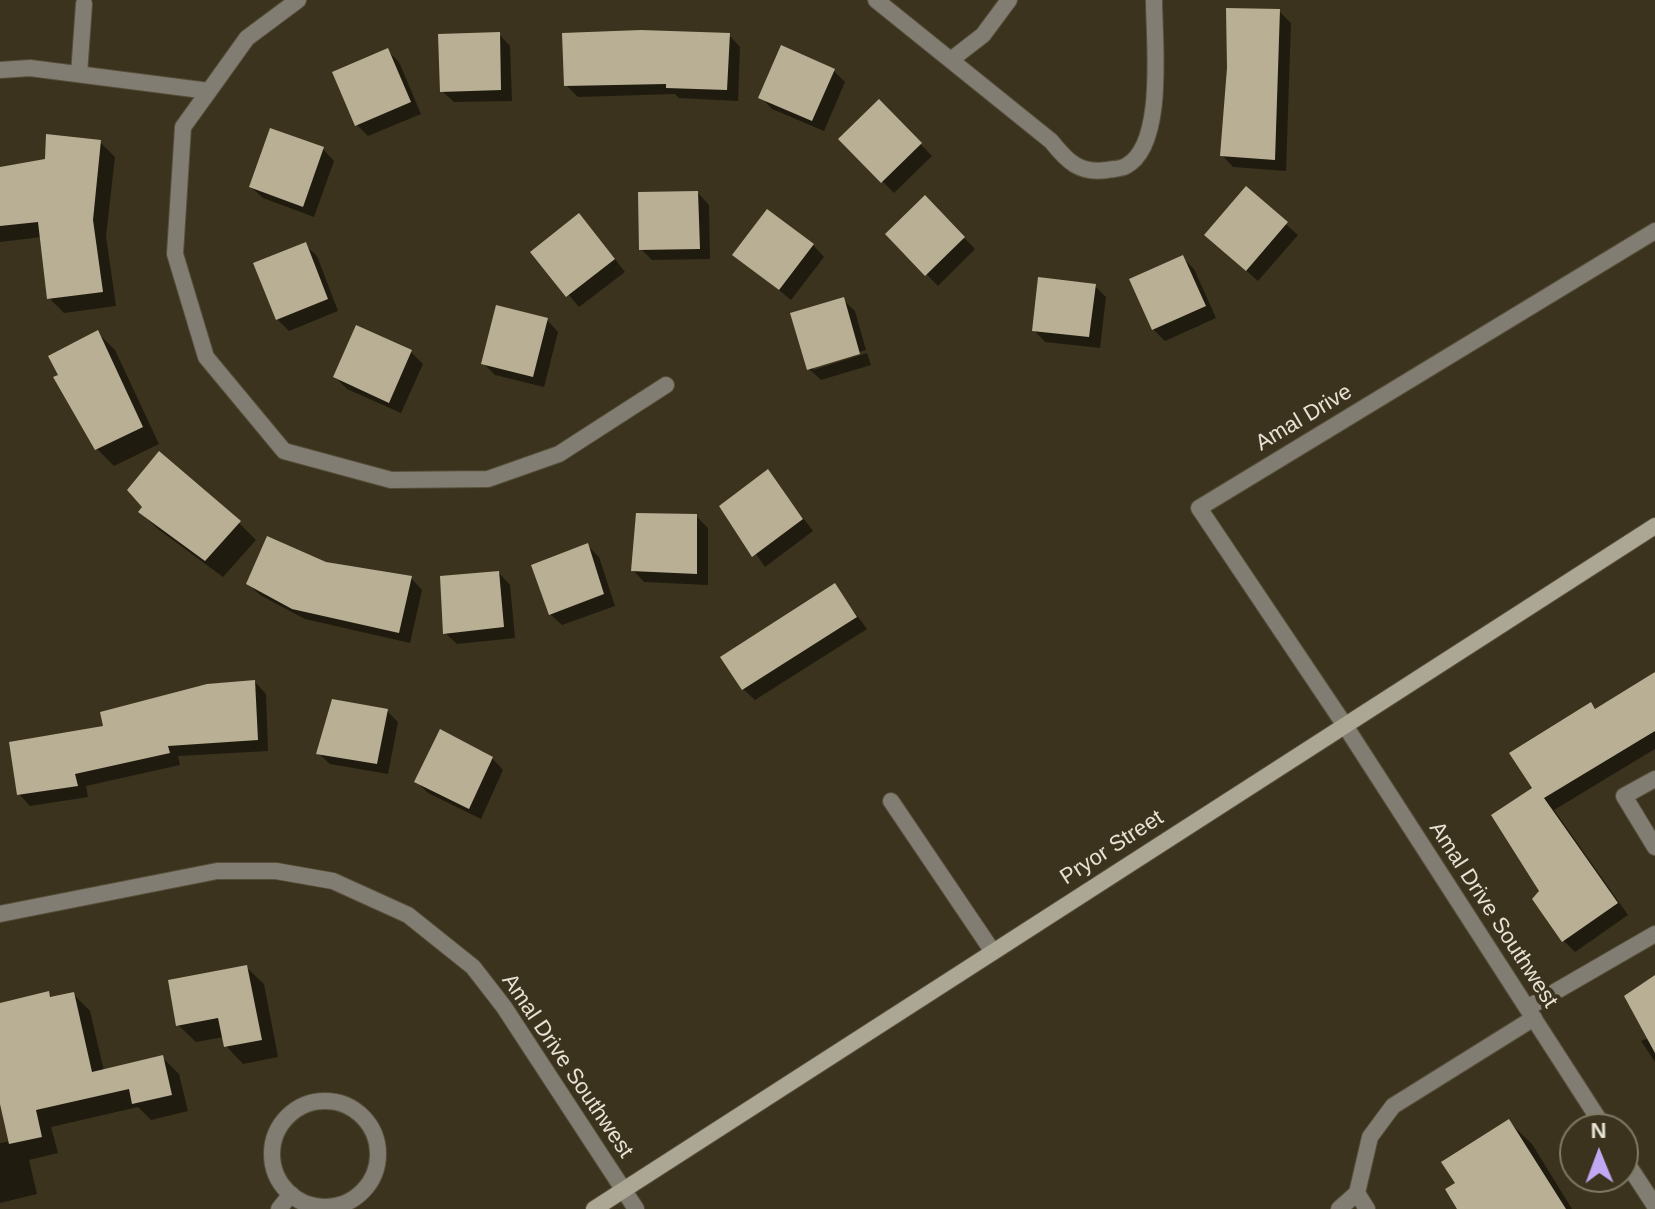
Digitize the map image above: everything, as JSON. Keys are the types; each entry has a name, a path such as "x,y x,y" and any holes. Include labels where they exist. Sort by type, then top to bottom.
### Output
{"main road":[{"name":"Pryor Street","path":"594,1209 1655,526"}],"street":[{"path":"298,0 247,38 183,127 175,254 206,357 284,451 391,480 488,479 559,454 666,385"},
{"path":"876,0 1051,141 1071,165 1095,172 1126,167 1145,147 1153,117 1154,0"},
{"path":"952,59 983,35 1009,0"},
{"path":"79,74 84,4"},
{"path":"0,70 30,68 209,91"},
{"name":"Amal Drive","path":"1344,724 1199,508 1655,231"},
{"name":"Amal Drive Southwest","path":"1344,724 1595,1113"},
{"path":"1655,779 1624,796 1655,847"},
{"path":"891,801 993,952"},
{"name":"Amal Drive Southwest","path":"0,914 217,871 276,871 333,881 408,915 473,967 504,1007 636,1209"},
{"path":"1339,1209 1357,1193 1370,1137 1393,1106 1530,1013 1655,934"},
{"path":"336,1100 350,1105 374,1129 379,1149 372,1181 361,1194 337,1207 307,1206 291,1194 281,1187 271,1164 276,1130 301,1105 336,1100"},
{"path":"1639,1182 1655,1206"},
{"path":"1357,1193 1367,1209"},
{"path":"279,1209 291,1194"}],"building":[{"path":"1226,8 1280,9 1275,160 1220,156 1227,68"},
{"path":"641,30 730,33 727,90 666,88 666,84 564,86 562,33"},
{"path":"500,32 501,90 440,92 438,34"},
{"path":"781,45 835,69 812,121 758,98"},
{"path":"388,48 411,102 355,126 332,72"},
{"path":"879,99 922,143 881,183 838,139"},
{"path":"270,128 324,147 303,207 249,187"},
{"path":"46,134 101,140 93,220 103,292 47,299 38,222 0,226 0,167 45,159"},
{"path":"1246,186 1288,222 1246,271 1204,235"},
{"path":"698,191 700,249 639,250 638,192"},
{"path":"925,195 965,237 925,276 885,234"},
{"path":"767,209 814,244 779,290 732,255"},
{"path":"579,213 615,259 566,297 530,252"},
{"path":"306,242 328,299 276,320 253,263"},
{"path":"1183,255 1206,306 1152,330 1129,279"},
{"path":"1038,277 1096,284 1089,337 1032,331"},
{"path":"844,297 860,354 807,370 790,313"},
{"path":"496,305 548,318 533,377 481,364"},
{"path":"356,325 412,350 389,403 333,377"},
{"path":"98,330 143,427 95,450 53,377 58,375 48,356"},
{"path":"159,451 241,521 205,561 138,512 142,507 127,490"},
{"path":"768,469 803,519 752,557 719,506"},
{"path":"636,513 697,514 697,574 631,571"},
{"path":"267,536 326,562 412,576 399,633 292,609 246,584"},
{"path":"588,543 604,594 549,615 531,565"},
{"path":"499,571 504,627 443,634 440,576"},
{"path":"835,583 857,617 742,690 720,657"},
{"path":"1655,672 1655,731 1544,798 1618,903 1562,942 1532,899 1539,891 1491,815 1532,788 1509,753 1591,702 1595,709"},
{"path":"255,680 258,740 168,746 170,753 75,774 78,786 17,795 9,742 103,726 100,712 207,684"},
{"path":"332,699 388,709 377,764 316,754"},
{"path":"440,729 493,757 469,809 414,782"},
{"path":"247,965 262,1040 224,1047 218,1018 176,1026 168,980"},
{"path":"1655,975 1655,1053 1624,996"},
{"path":"49,991 50,997 74,992 92,1072 163,1055 172,1095 132,1104 129,1089 36,1110 42,1137 9,1144 0,1104 0,1003"},
{"path":"1509,1119 1566,1209 1457,1209 1445,1189 1455,1183 1441,1162"}]}
